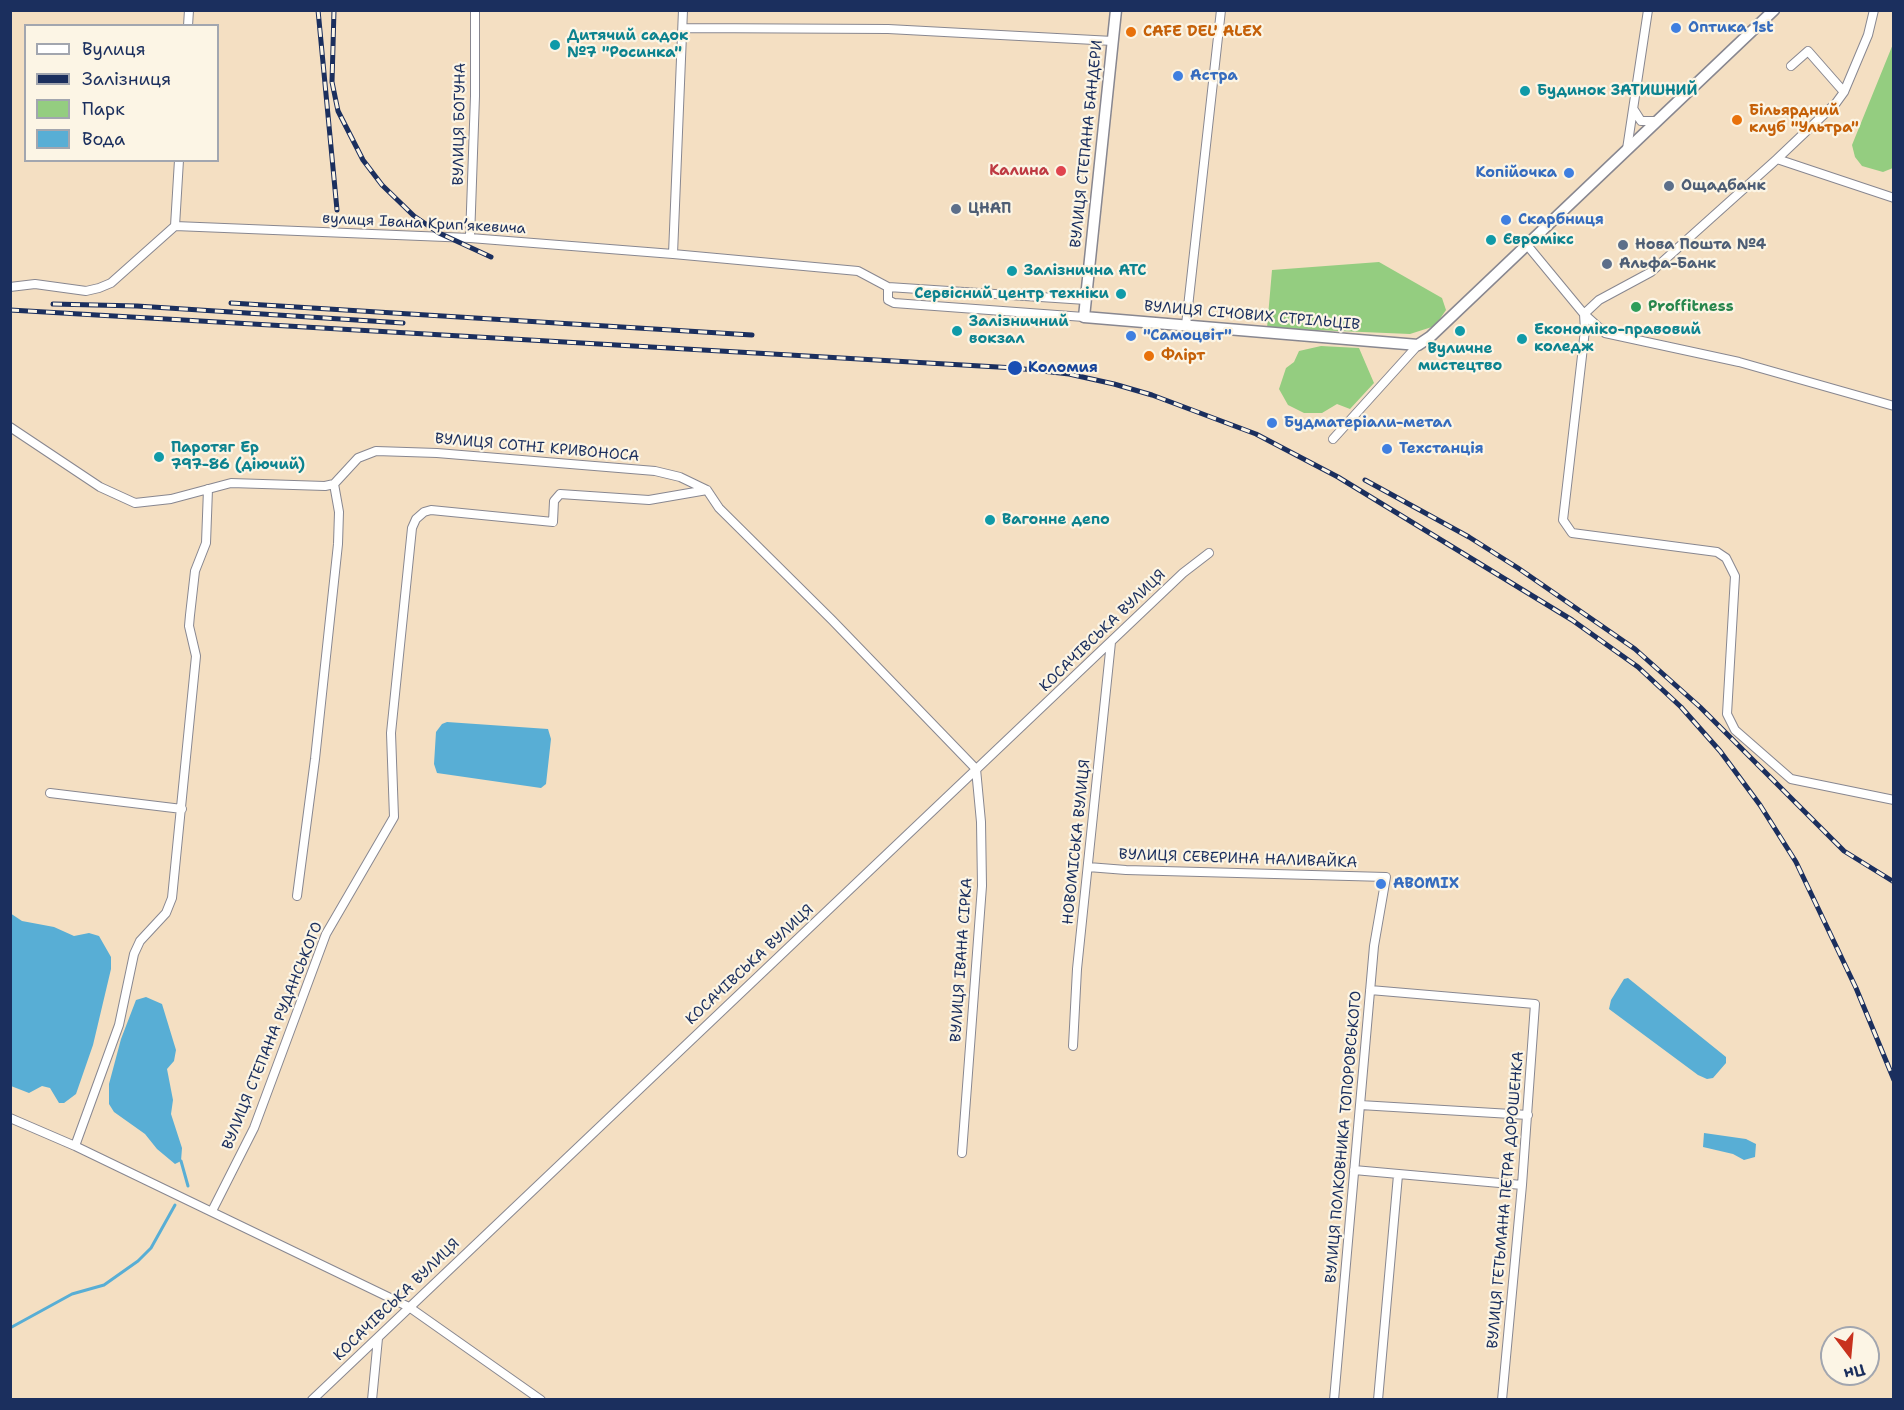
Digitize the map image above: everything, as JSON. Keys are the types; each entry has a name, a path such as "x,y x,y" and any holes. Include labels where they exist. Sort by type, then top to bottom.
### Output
{"street":[{"name":"ВУЛИЦЯ БОГУНА","path":"470,238 475,96 475,10"},
{"path":"673,254 683,10"},
{"name":"ВУЛИЦЯ СТЕПАНА БАНДЕРИ","path":"1084,317 1116,10"},
{"path":"1186,325 1221,10"},
{"path":"1627,149 1648,10"},
{"path":"1333,440 1418,345 1527,245 1774,10"},
{"path":"1584,314 1599,300 1651,272 1836,103 1844,92 1868,35 1874,10"},
{"path":"683,28 888,29 1113,41"},
{"path":"1791,66 1808,51 1844,92"},
{"path":"1634,108 1641,121 1659,120"},
{"path":"1777,159 1893,198"},
{"path":"10,287 35,284 86,291 111,283 175,226 179,162"},
{"name":"вулиця Івана Крипʼякевича","path":"175,226 470,238 673,254 858,271 888,287"},
{"path":"1527,245 1584,314 1607,334 1739,362 1893,406"},
{"path":"1084,317 894,303 888,300 888,287 1086,300"},
{"path":"1584,314 1586,330 1563,520 1572,532 1717,552 1726,558 1735,576 1727,714 1735,730 1791,779 1893,800"},
{"name":"ВУЛИЦЯ СІЧОВИХ СТРІЛЬЦІВ","path":"1084,317 1418,345"},
{"path":"10,427 100,487 132,503 160,501 239,483 306,487 334,483 339,512 338,544 315,759 297,896"},
{"name":"ВУЛИЦЯ СОТНІ КРИВОНОСА","path":"334,483 358,458 370,452 384,451 661,471 707,490"},
{"path":"75,1146 119,1025 134,954 140,941 166,913 172,898 196,656 189,626 195,571 206,543 208,489"},
{"path":"707,490 719,508 832,620 976,769"},
{"name":"ВУЛИЦЯ СТЕПАНА РУДАНСЬКОГО","path":"212,1211 254,1128 326,934 394,818 391,733 412,528 416,519 424,512 431,510 553,522 554,501 560,494 649,500 707,490"},
{"name":"КОСАЧІВСЬКА ВУЛИЦЯ","path":"312,1400 605,1118 1183,573 1209,553"},
{"name":"НОВОМІСЬКА ВУЛИЦЯ","path":"1073,1046 1077,969 1111,642"},
{"name":"ВУЛИЦЯ ІВАНА СІРКА","path":"962,1154 982,886 981,822 976,769"},
{"path":"50,793 182,809"},
{"name":"ВУЛИЦЯ СЕВЕРИНА НАЛИВАЙКА","path":"1088,867 1386,877"},
{"name":"ВУЛИЦЯ ПОЛКОВНИКА ТОПОРОВСЬКОГО","path":"1334,1400 1374,946 1386,877"},
{"name":"ВУЛИЦЯ ГЕТЬМАНА ПЕТРА ДОРОШЕНКА","path":"1370,990 1535,1004 1528,1115 1502,1400"},
{"path":"1360,1105 1528,1115"},
{"path":"10,1118 75,1146 409,1307 541,1400"},
{"path":"1354,1170 1522,1185"},
{"path":"1378,1400 1398,1175"},
{"path":"372,1400 378,1338"}],"green space":[{"path":"1893,44 1893,168 1883,172 1862,166 1855,157 1852,145"},
{"path":"1379,262 1442,298 1446,310 1435,326 1410,334 1267,328 1272,270"},
{"path":"1321,346 1359,348 1374,383 1350,409 1337,404 1322,413 1304,413 1288,405 1279,389 1286,368 1294,362 1299,351"}],"water":[{"path":"447,722 548,729 551,739 546,784 541,788 437,773 434,764 436,732 442,724"},
{"path":"10,913 22,921 54,927 74,936 89,933 99,936 111,957 111,969 93,1045 76,1094 64,1103 59,1103 50,1088 42,1086 29,1093 11,1086"},
{"path":"1628,978 1726,1057 1726,1063 1713,1078 1707,1079 1698,1075 1609,1009 1611,1000 1624,979"},
{"path":"146,997 162,1004 176,1050 174,1061 167,1069 173,1100 171,1114 182,1148 181,1161 175,1164 157,1149 145,1134 114,1112 109,1104 109,1084 121,1039 136,1000"},
{"path":"1704,1133 1746,1139 1756,1144 1755,1157 1744,1160 1733,1154 1703,1147"}],"waterway":[{"path":"181,1161 188,1186"},
{"path":"10,1328 72,1294 104,1285 138,1261 151,1248 175,1205"}],"railway":[{"path":"318,10 337,210"},
{"path":"334,10 332,82 338,111 363,160 382,185 414,216 439,233 491,257"},
{"path":"231,303 752,335"},
{"path":"53,304 137,306 403,323"},
{"path":"10,310 1015,368 1069,374 1114,384 1152,395 1256,434 1338,477 1572,620 1638,667 1681,707 1720,751 1760,805 1796,862 1856,988 1894,1080"},
{"path":"1365,480 1469,537 1635,649 1700,707 1844,851 1894,882"}],"place":[{"name":"Оптика 1st","path":"1676,28"},
{"name":"CAFE DEL' ALEX","path":"1131,32"},
{"name":"Дитячий садок №7 \"Росинка\"","path":"555,45"},
{"name":"Астра","path":"1178,76"},
{"name":"Будинок ЗАТИШНИЙ","path":"1525,91"},
{"name":"Більярдний клуб \"Ультра\"","path":"1737,120"},
{"name":"Калина","path":"1061,171"},
{"name":"Копійочка","path":"1569,173"},
{"name":"Ощадбанк","path":"1669,186"},
{"name":"ЦНАП","path":"956,209"},
{"name":"Скарбниця","path":"1506,220"},
{"name":"Євромікс","path":"1491,240"},
{"name":"Нова Пошта №4","path":"1623,245"},
{"name":"Альфа-Банк","path":"1607,264"},
{"name":"Залізнична АТС","path":"1012,271"},
{"name":"Сервісний центр техніки","path":"1121,294"},
{"name":"Proffitness","path":"1636,307"},
{"name":"Залізничний вокзал","path":"957,331"},
{"name":"Вуличне мистецтво","path":"1460,331"},
{"name":"\"Самоцвіт\"","path":"1131,336"},
{"name":"Економіко-правовий коледж","path":"1522,339"},
{"name":"Флірт","path":"1149,356"},
{"name":"Коломия","path":"1015,368"},
{"name":"Будматеріали-метал","path":"1272,423"},
{"name":"Техстанція","path":"1387,449"},
{"name":"Паротяг Ер 797-86 (діючий)","path":"159,457"},
{"name":"Вагонне депо","path":"990,520"},
{"name":"ABOMIX","path":"1381,884"}]}
